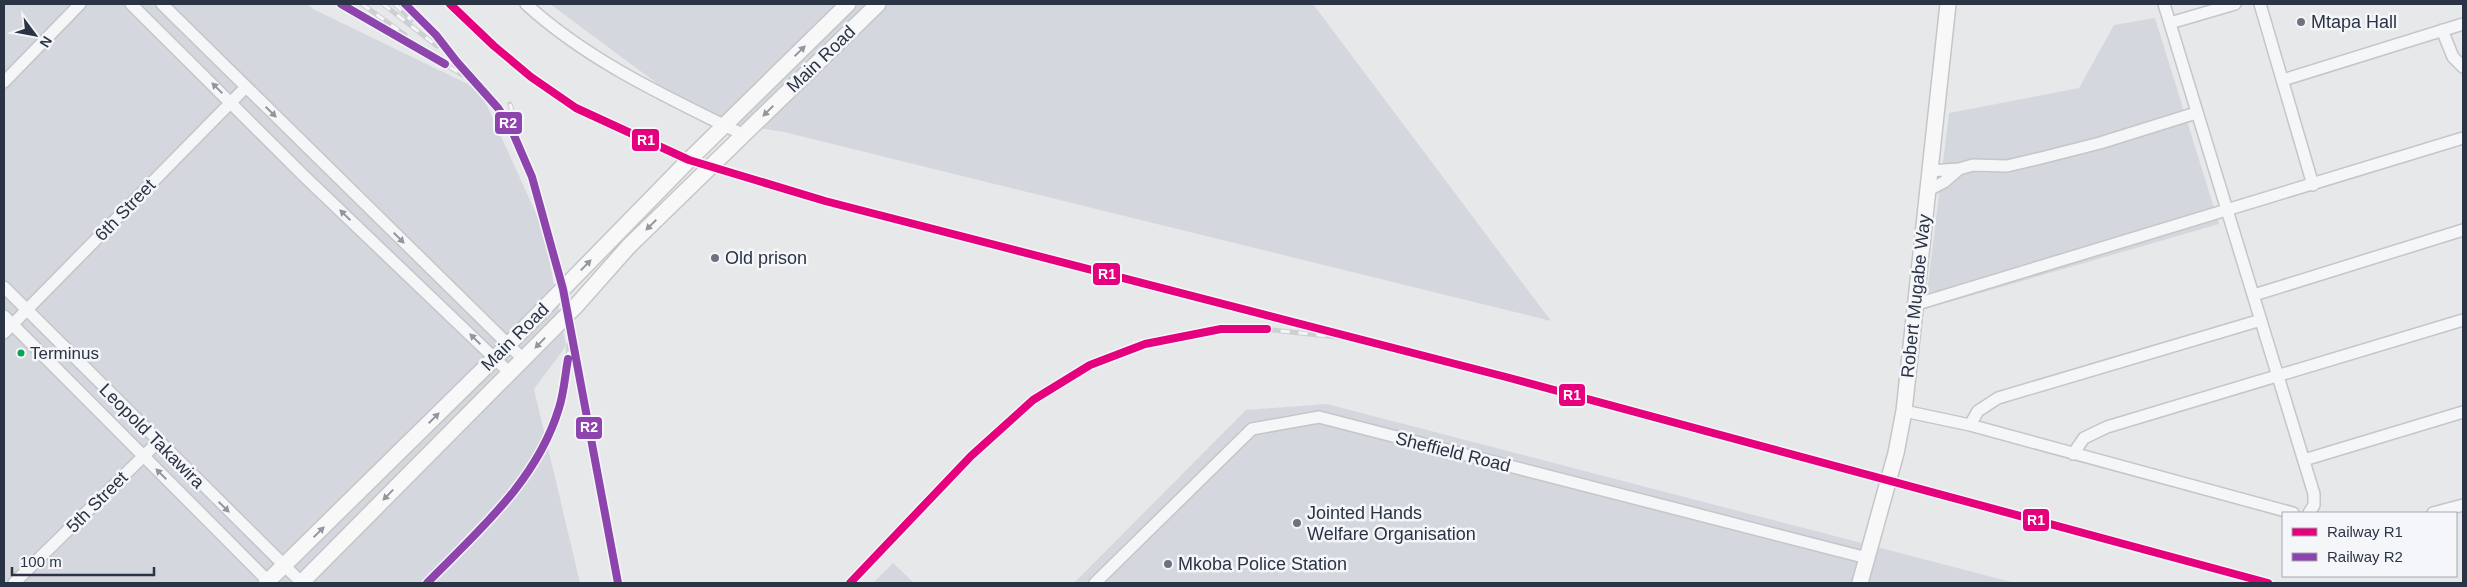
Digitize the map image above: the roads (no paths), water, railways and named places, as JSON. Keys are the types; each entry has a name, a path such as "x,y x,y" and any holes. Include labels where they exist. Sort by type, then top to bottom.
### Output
{"main road":[{"name":"Main Road","path":"301,583 524,359 630,246 878,4"},
{"name":"Robert Mugabe Way","path":"1860,583 1896,453 1904,411 1948,4"},
{"name":"Main Road","path":"268,583 509,344 724,125 847,5"},
{"path":"847,5 861,20"},
{"path":"400,452 414,468"}],"street":[{"path":"4,82 80,4"},
{"path":"131,4 365,234 510,373"},
{"path":"162,4 524,359"},
{"path":"526,4 573,42 638,80 744,135"},
{"path":"2164,4 2314,494 2314,505 2310,512"},
{"path":"2170,23 2235,4"},
{"path":"2260,4 2313,185"},
{"path":"2282,80 2463,24"},
{"path":"2442,30 2453,57 2463,67"},
{"name":"6th Street","path":"6,325 26,311 246,88"},
{"path":"1929,171 1959,169 1973,165 2007,166 2100,143 2196,112"},
{"path":"1914,305 2463,138"},
{"path":"1927,191 1944,182 1959,169"},
{"path":"365,234 380,219"},
{"path":"2254,295 2463,230"},
{"name":"Leopold Takawira","path":"4,288 301,583"},
{"path":"1970,425 1978,411 1998,398 2261,320"},
{"path":"2073,454 2084,438 2094,432 2463,320"},
{"name":"Leopold Takawira","path":"6,325 143,456 268,583"},
{"path":"1904,411 1970,425 2289,512"},
{"path":"2304,460 2463,412"},
{"name":"Sheffield Road","path":"1095,583 1252,429 1319,417 1867,558"},
{"name":"5th Street","path":"14,583 158,442"},
{"path":"2437,512 2463,505"}],"railway":[{"path":"341,4 463,75"},
{"path":"362,4 405,35"},
{"path":"383,4 437,46"},
{"path":"395,4 411,20"},
{"path":"405,4 436,35 498,108 510,126 532,177 563,289 618,583"},
{"path":"510,104 518,131"},
{"path":"850,583 971,456 1033,400 1090,365 1145,344 1221,329 1254,328 1355,339"},
{"path":"427,583 502,505 524,477 542,448 556,417 565,382 569,344"}],"rail line":[{"name":"R2","path":"341,4 445,64"},
{"name":"R2","path":"405,4 436,35 498,108 510,126 532,177 563,289 618,583"},
{"name":"R1","path":"450,4 494,46 531,77 576,108 689,160 825,201 1506,377 2268,583"},
{"name":"R1","path":"850,583 971,456 1033,400 1090,365 1145,344 1221,329 1267,329"},
{"name":"R2","path":"427,583 504,503 536,459 549,434 559,408 568,359"}],"place":[{"name":"Mtapa Hall","path":"2301,22"},
{"name":"Old prison","path":"715,258"},
{"name":"Terminus","path":"21,353"},
{"name":"Jointed Hands Welfare Organisation","path":"1297,523"},
{"name":"Mkoba Police Station","path":"1168,564"}]}
